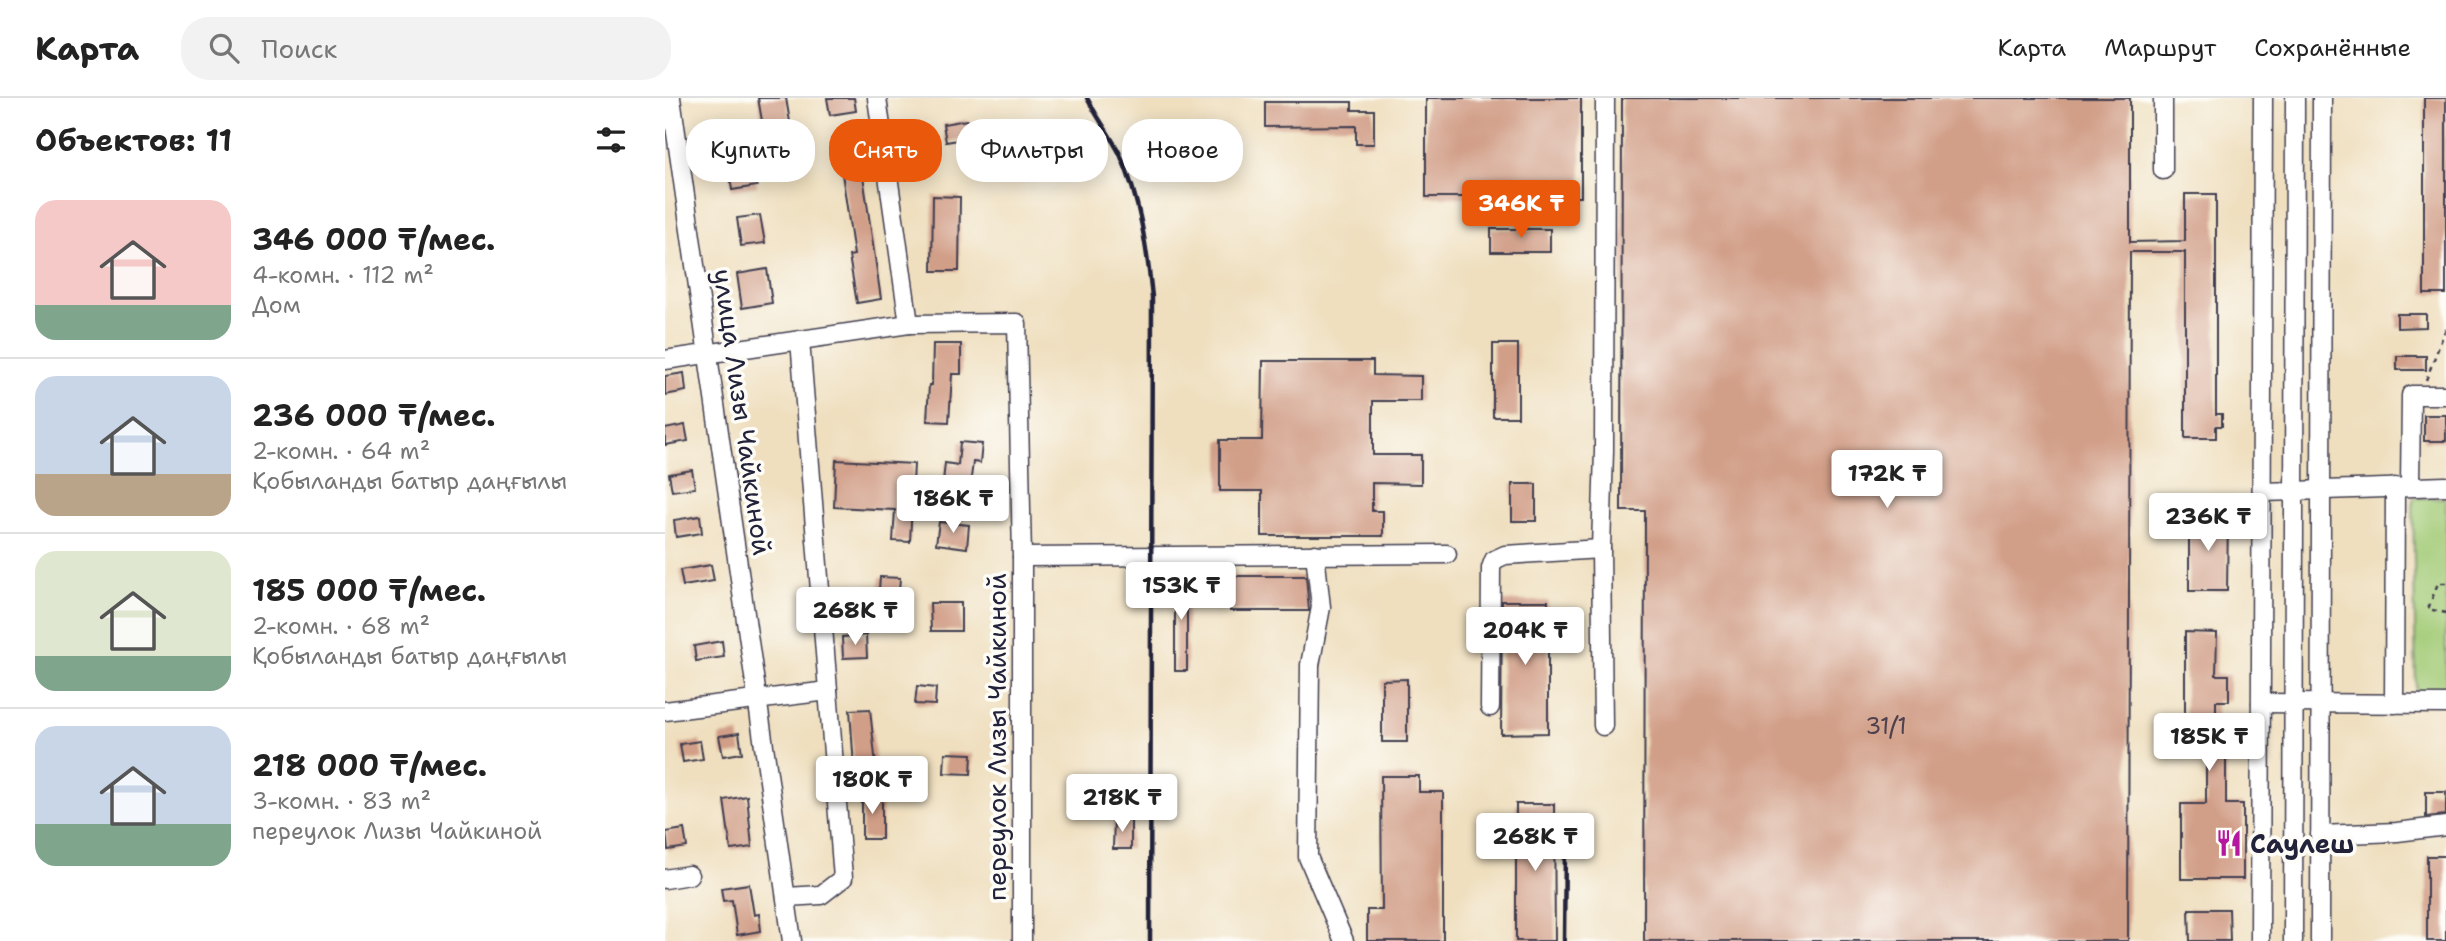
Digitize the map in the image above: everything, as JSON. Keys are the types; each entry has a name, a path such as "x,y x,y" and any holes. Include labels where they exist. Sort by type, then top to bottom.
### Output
{"street":[{"name":"улица Лизы Чайкиной","path":"671,98 792,941"},
{"path":"665,360 909,324 877,98"},
{"path":"1603,726 1601,549 1604,451 1605,98"},
{"path":"2163,98 2163,170"},
{"path":"2260,941 2263,98"},
{"path":"2293,941 2295,98"},
{"path":"2320,941 2322,98"},
{"name":"переулок Лизы Чайкиной","path":"909,324 1017,323 1022,557 1022,941"},
{"path":"786,897 821,895 834,889 843,878 800,340"},
{"path":"2394,704 2403,486 2411,395 2446,395"},
{"path":"2262,492 2446,486"},
{"path":"1490,707 1491,568 1494,560 1505,555 1601,549"},
{"path":"1315,554 1321,607 1310,665 1308,858 1344,941"},
{"path":"1022,557 1447,554"},
{"path":"665,711 828,691"},
{"path":"2261,703 2446,704"},
{"path":"2320,835 2446,827"},
{"path":"665,879 689,875"}],"path":[{"path":"2420,395 2446,328"},
{"path":"2446,583 2438,583 2428,609 2446,613"}],"green space":[{"path":"2413,498 2446,498 2446,692 2416,692"}],"building":[{"path":"758,98 786,98 790,119 762,119"},
{"path":"827,98 854,98 856,111 830,115"},
{"path":"1426,98 1581,98 1581,197 1426,197"},
{"path":"1622,98 2130,98 2130,242 2185,241 2185,194 2216,194 2216,414 2222,414 2222,426 2216,426 2216,438 2185,438 2185,252 2130,252 2128,941 1644,941 1645,511 1621,511"},
{"path":"2424,98 2446,98 2446,294 2424,294"},
{"path":"1265,102 1352,102 1352,110 1374,110 1374,144 1356,144 1356,126 1265,127"},
{"path":"956,122 956,140 946,142 943,124"},
{"path":"731,182 756,182 757,186 732,190"},
{"path":"843,182 864,182 881,299 857,303 849,256 854,255"},
{"path":"933,196 960,197 959,271 932,271"},
{"path":"760,215 765,243 741,246 737,218"},
{"path":"1491,229 1550,229 1550,252 1491,252"},
{"path":"767,269 772,303 742,308 737,274"},
{"path":"2397,314 2426,314 2426,327 2397,328"},
{"path":"933,344 961,344 961,374 952,374 949,422 927,421 929,385 932,385"},
{"path":"1493,344 1518,344 1518,417 1493,417"},
{"path":"2397,356 2426,356 2426,370 2397,370"},
{"path":"1263,361 1373,361 1373,375 1421,376 1421,401 1373,401 1373,455 1421,455 1421,484 1372,483 1372,511 1383,511 1383,536 1262,536 1262,491 1220,491 1220,440 1262,440"},
{"path":"684,373 686,391 665,395 665,376"},
{"path":"2424,415 2446,415 2446,441 2424,441"},
{"path":"685,425 688,441 665,445 665,429"},
{"path":"960,442 982,444 980,463 973,462 969,494 942,491 945,463 958,465"},
{"path":"836,460 914,464 910,542 893,541 895,510 834,507"},
{"path":"692,470 695,488 672,491 669,474"},
{"path":"1512,484 1536,484 1536,521 1512,521"},
{"path":"700,516 702,533 676,537 674,520"},
{"path":"2189,516 2228,516 2227,591 2189,591"},
{"path":"939,522 969,525 967,548 936,544"},
{"path":"711,565 714,581 683,586 680,570"},
{"path":"1175,573 1187,573 1187,671 1175,671"},
{"path":"1230,576 1306,576 1309,611 1230,611"},
{"path":"880,577 900,578 898,603 878,601"},
{"path":"1502,601 1548,601 1548,733 1501,734"},
{"path":"930,603 961,603 961,631 931,631"},
{"path":"2185,632 2217,633 2216,675 2229,675 2229,701 2216,701 2216,742 2226,743 2226,804 2243,804 2243,879 2181,879 2181,804 2206,804 2206,743 2185,743"},
{"path":"866,635 867,657 843,658 842,637"},
{"path":"722,641 724,657 696,661 694,646"},
{"path":"1407,679 1407,742 1382,742 1382,680"},
{"path":"917,686 936,688 935,705 915,704"},
{"path":"870,709 876,766 854,767 850,710"},
{"path":"739,733 742,753 723,756 719,736"},
{"path":"700,741 703,759 683,762 680,744"},
{"path":"945,753 972,754 971,774 944,773"},
{"path":"1381,776 1419,776 1419,792 1443,792 1443,941 1367,941 1367,910 1382,910"},
{"path":"2426,792 2446,792 2446,815 2426,817"},
{"path":"862,794 882,794 882,839 862,839"},
{"path":"747,796 752,847 731,850 724,800"},
{"path":"1516,804 1554,804 1555,941 1516,941"},
{"path":"1114,819 1131,819 1131,849 1113,849"},
{"path":"684,829 687,847 668,850 666,832"},
{"path":"2427,856 2446,856 2446,941 2427,941"},
{"path":"749,884 754,915 759,914 761,931 737,935 732,900 723,901 721,888"},
{"path":"2189,909 2229,909 2230,941 2190,941"}],"railway":[{"path":"1087,98 1120,154 1133,189 1145,243 1152,297 1150,941"},
{"path":"1564,941 1565,848"}],"place":[{"name":"Саулеш","path":"2229,843"}]}
